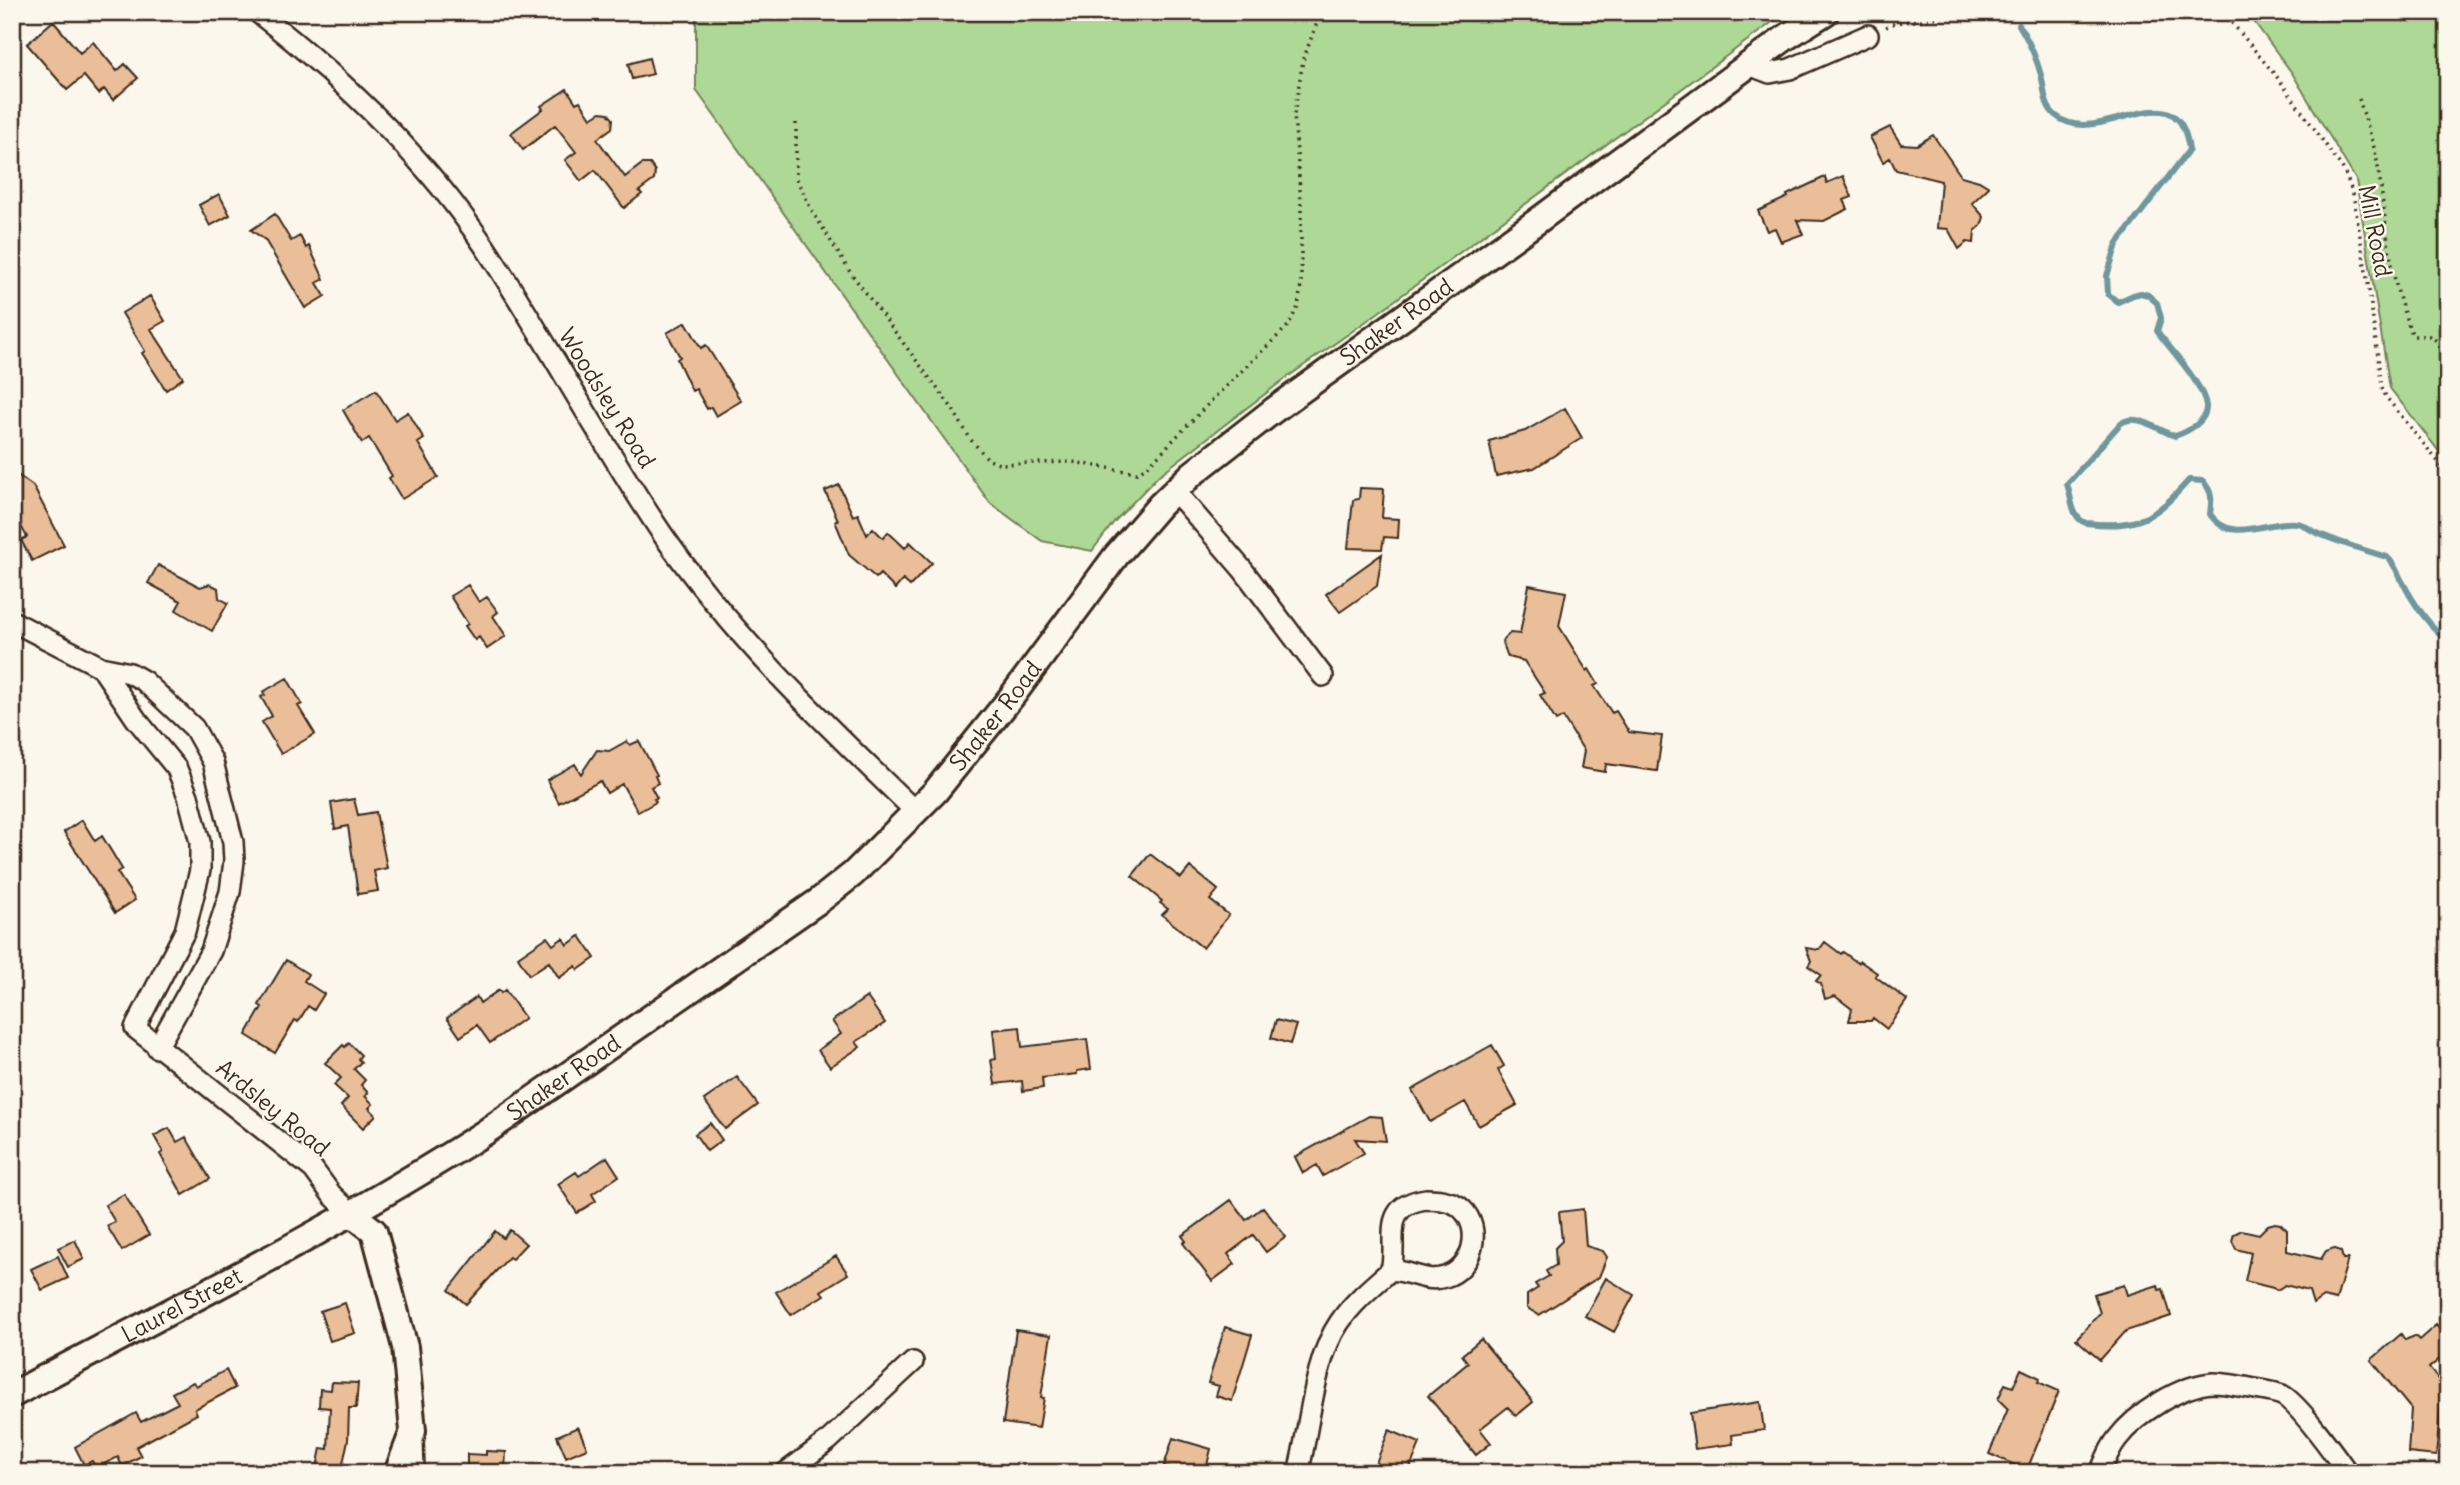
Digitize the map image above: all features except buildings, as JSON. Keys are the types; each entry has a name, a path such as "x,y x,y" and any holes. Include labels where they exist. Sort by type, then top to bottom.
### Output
{"main road":[{"name":"Shaker Road","path":"352,1214 484,1133 820,900 853,874 935,792 1013,695 1116,556 1174,490 1274,410 1785,38 1826,12"},
{"name":"Laurel Street","path":"12,1395 352,1214"},
{"path":"352,1214 374,1231 405,1347 413,1432 397,1473"}],"street":[{"name":"Woodsley Road","path":"257,12 341,83 428,171 484,246 663,534 710,598 783,681 916,812"},
{"path":"1749,65 1770,73 1790,69 1868,35"},
{"path":"1174,490 1242,570 1323,677"},
{"name":"Ardsley Road","path":"12,621 101,667 130,673 144,681 194,728 213,762 232,833 233,876 222,922 195,983 157,1048"},
{"name":"Ardsley Road","path":"101,667 130,711 177,769 188,796 200,842 200,870 185,931 135,1028 313,1169 332,1195 352,1214"},
{"path":"1298,1473 1318,1378 1332,1337 1351,1307 1391,1269 1394,1260 1392,1230 1400,1211 1415,1200 1436,1199 1454,1203 1461,1208 1470,1223 1473,1239 1470,1255 1459,1269 1443,1278 1422,1279 1391,1269"},
{"path":"785,1473 828,1441 913,1362"},
{"path":"2100,1473 2117,1439 2149,1409 2183,1391 2212,1383 2284,1396 2348,1473"},
{"path":"413,1432 414,1473"}],"path":[{"path":"796,123 796,178 811,209 850,272 952,408 981,453 999,464 1073,462 1137,473 1149,465 1288,326 1297,307 1301,285 1301,214 1294,115 1303,60 1321,12"},
{"path":"1868,35 1895,23 1931,19 1959,12"},
{"name":"Mill Road","path":"2223,12 2280,82 2343,169 2353,194 2382,387 2386,397 2448,474"},
{"path":"2359,99 2377,160 2390,263 2404,315 2413,336 2429,336 2448,348"}],"green space":[{"path":"696,12 1786,12 1282,381 1158,476 1114,522 1092,551 1042,541 990,503 696,90"},
{"path":"2247,12 2448,12 2448,463 2390,388 2356,180 2292,73"}],"waterway":[{"path":"2019,25 2034,55 2046,101 2055,115 2073,124 2093,124 2153,111 2170,113 2182,125 2189,150 2117,244 2107,276 2108,294 2118,302 2141,293 2157,303 2161,318 2157,331 2199,388 2204,397 2205,412 2195,426 2175,436 2140,421 2120,424 2067,484 2077,517 2086,523 2133,522 2145,518 2166,504 2189,480 2203,481 2211,496 2210,514 2218,523 2228,528 2238,530 2299,523 2332,539 2387,557 2422,613 2448,640"}]}
